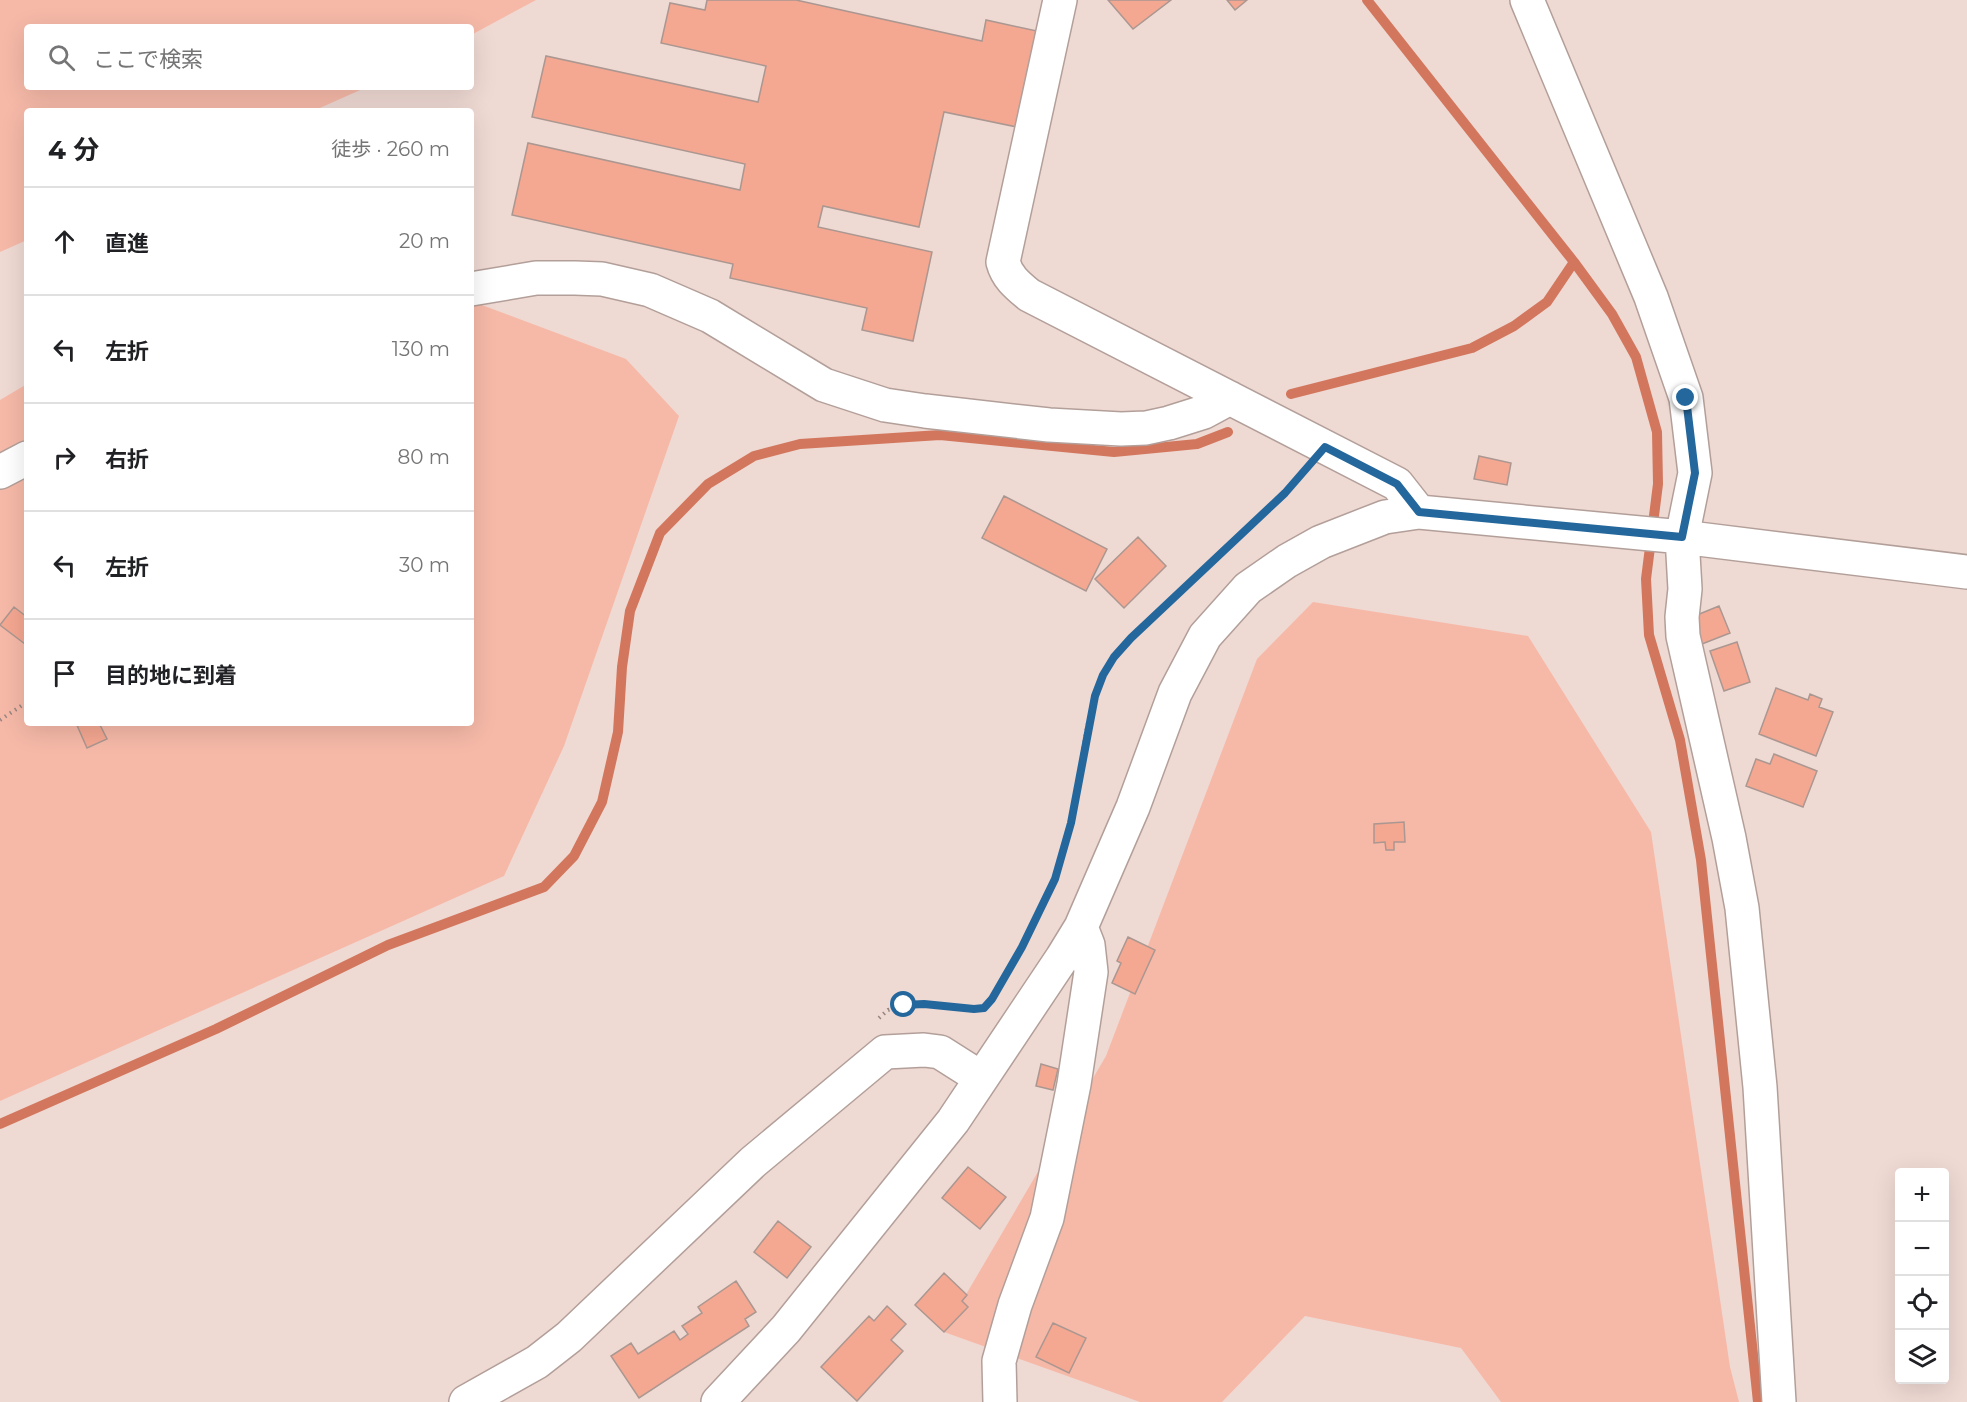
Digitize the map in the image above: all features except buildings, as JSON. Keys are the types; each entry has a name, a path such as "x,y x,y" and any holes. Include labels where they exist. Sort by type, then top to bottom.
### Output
{"street":[{"path":"1060,0 1003,262 1006,273 1029,295 1397,484 1419,512"},
{"path":"1527,0 1651,297 1686,398 1695,473 1661,535"},
{"path":"474,288 536,278 575,278 602,279 650,290 710,316 824,385 885,405 925,411 1050,425 1146,428 1204,412 1230,398"},
{"path":"0,472 24,460"},
{"path":"718,1402 786,1329 953,1121 1023,1018 1081,927 1133,807 1175,693 1205,636 1248,588 1287,561 1321,542 1385,517 1419,512 1661,535 1967,572"},
{"path":"1661,535 1685,589 1682,617 1683,636 1729,838 1748,952 1760,1087 1779,1402"},
{"path":"1000,1402 999,1361 1015,1305 1047,1218 1076,1074 1091,972 1088,945 1081,927"},
{"path":"466,1402 537,1362 569,1337 753,1162 885,1052 924,1050 940,1052 981,1078"}],"path":[{"path":"997,990 1022,947 1055,879 1071,823 1095,696 1103,675 1114,657 1131,638 1285,493 1325,447"},
{"path":"0,720 24,704"},
{"path":"876,1020 888,1010 904,1005 924,1004 974,1009 984,1008 992,999"}],"shaded area":[{"path":"0,0 536,0 474,33 474,24 24,24 24,90 360,90 320,108 24,108 24,241 0,252"},
{"path":"474,302 626,359 679,416 564,746 504,876 0,1101 0,400 24,386 24,726 474,726"},
{"path":"1313,602 1528,636 1651,832 1730,1367 1739,1402 1501,1402 1461,1348 1305,1316 1222,1402 1140,1402 944,1332 1106,1056 1257,659"}],"waterway":[{"path":"1291,394 1472,348 1514,326 1547,302 1574,262 1367,0"},
{"path":"1574,262 1612,314 1636,357 1657,432 1658,484 1646,579 1649,635 1680,740 1701,860 1758,1402"},
{"path":"0,1124 216,1029 388,945 544,887 574,856 602,802 618,732 622,667 630,611 660,533 708,484 754,456 800,444 940,435 1114,452 1197,444 1228,432"}],"route":[{"path":"904,1005 924,1004 974,1009 984,1008 992,999 1022,947 1055,879 1071,823 1086,733 1103,675 1114,657 1131,638 1285,493 1325,447 1397,484 1419,512 1682,537 1695,473 1686,398"}]}
